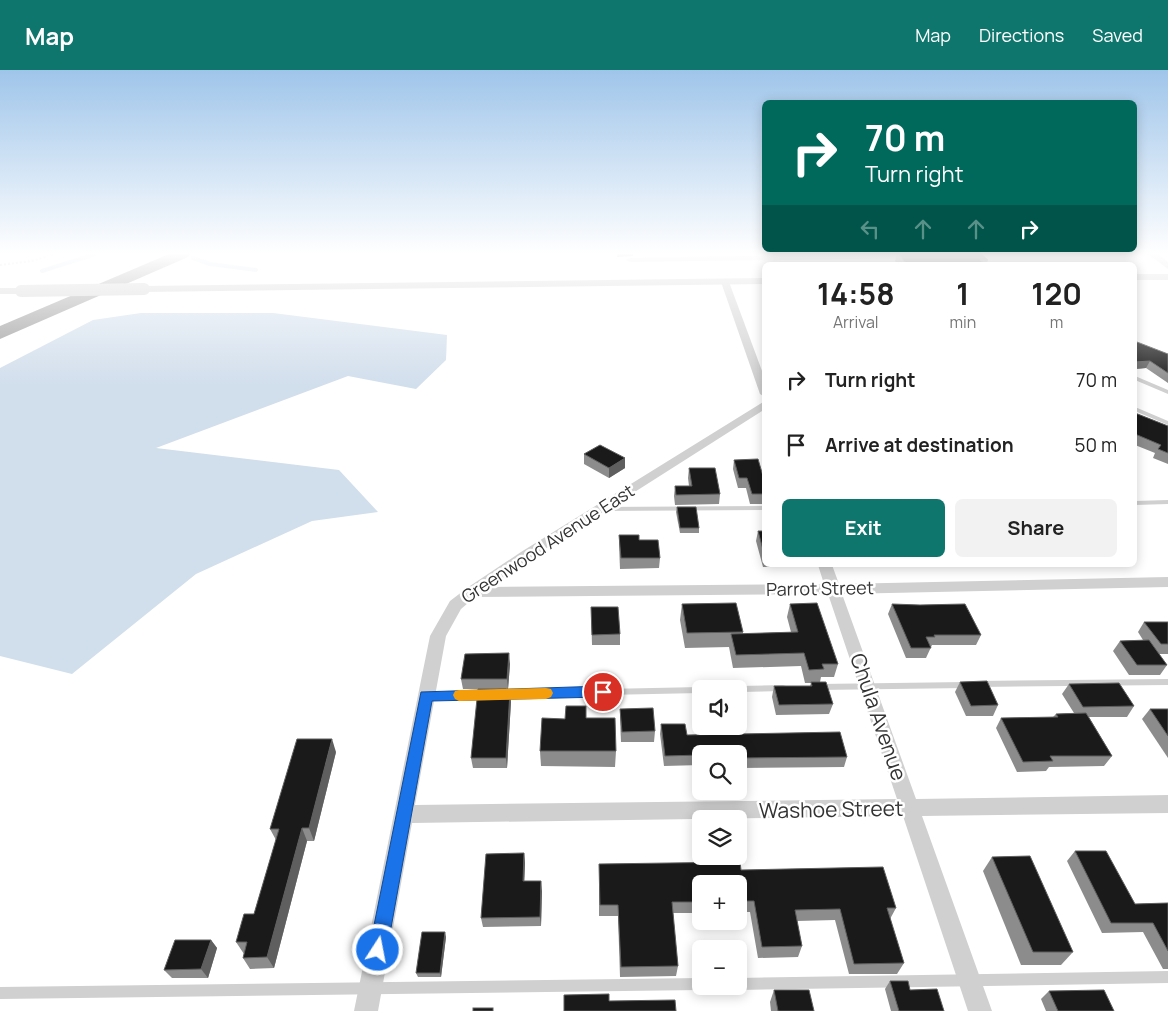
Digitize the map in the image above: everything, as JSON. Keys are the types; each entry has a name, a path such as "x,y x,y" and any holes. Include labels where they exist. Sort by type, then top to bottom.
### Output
{"highway":[{"path":"0,334 83,298"}],"street":[{"path":"731,298 762,386"},
{"name":"Greenwood Avenue East","path":"366,1011 438,636 455,605 599,509 762,406"},
{"name":"Chula Avenue","path":"826,567 980,1011"},
{"name":"Parrot Street","path":"472,592 835,589 1168,582"},
{"name":"Washoe Street","path":"405,814 909,809 1168,804"}],"lane":[{"path":"1137,379 1168,392"},
{"path":"1137,409 1168,423"},
{"path":"1137,503 1168,502"},
{"path":"599,509 762,508"},
{"path":"808,687 1168,682"},
{"path":"747,689 788,688"},
{"path":"426,696 692,690"},
{"path":"747,984 1168,977"},
{"path":"0,993 692,984"}],"water":[{"path":"141,313 273,313 447,335 446,360 416,389 348,376 156,448 339,470 378,512 312,521 196,574 72,674 0,656 0,368 93,320"}],"building":[{"path":"1137,342 1168,354 1168,373 1150,361 1137,362"},
{"path":"1137,414 1168,426 1168,453 1158,449 1161,445 1137,435"},
{"path":"600,445 625,458 609,468 584,454"},
{"path":"758,459 762,473 762,494 752,494 747,478 739,478 734,460"},
{"path":"689,468 715,468 720,494 676,495 675,486 692,486"},
{"path":"677,507 696,507 699,528 680,528"},
{"path":"758,531 762,531 762,546"},
{"path":"619,535 639,535 639,540 658,540 660,558 621,558"},
{"path":"736,603 743,632 687,633 682,604"},
{"path":"817,603 838,664 822,664 824,669 809,670 804,653 736,655 731,634 798,632 790,604"},
{"path":"892,604 965,604 981,635 934,635 935,637 926,637 931,648 911,648"},
{"path":"591,607 618,607 620,634 592,635"},
{"path":"1144,622 1168,622 1168,644 1161,644"},
{"path":"1149,640 1167,665 1137,665 1120,641"},
{"path":"509,653 507,679 461,679 465,654"},
{"path":"987,681 998,705 971,706 960,682"},
{"path":"811,682 826,682 833,704 779,705 774,686 812,686"},
{"path":"1119,683 1134,706 1083,707 1069,684"},
{"path":"478,689 506,689 506,691 510,691 506,758 471,758"},
{"path":"566,706 586,706 586,718 615,718 616,751 540,751 542,718 565,719"},
{"path":"653,708 655,731 622,732 620,709"},
{"path":"1150,709 1168,709 1168,736"},
{"path":"1086,713 1112,756 1050,756 1053,761 1023,762 1001,718 1058,717 1056,714"},
{"path":"661,724 685,724 687,735 840,732 847,757 747,758 747,745 692,745 692,755 665,756"},
{"path":"297,739 332,739 309,828 302,828 267,957 243,958 247,942 236,942 244,914 254,914 279,829 270,829"},
{"path":"1075,851 1106,851 1135,904 1168,903 1168,951 1153,923 1111,923"},
{"path":"524,853 523,881 541,881 540,917 481,918 486,854"},
{"path":"1030,856 1073,952 1033,952 992,857"},
{"path":"692,863 692,865 740,865 741,870 883,867 896,908 887,908 904,963 854,964 840,909 795,910 802,946 762,947 754,901 747,901 747,875 692,875 692,902 672,902 678,966 621,967 618,905 600,905 599,864"},
{"path":"422,932 445,932 440,973 416,973"},
{"path":"175,940 211,940 201,969 164,970"},
{"path":"890,981 908,981 910,990 937,989 944,1011 899,1011"},
{"path":"774,990 809,990 814,1011 778,1011"},
{"path":"1104,990 1114,1011 1058,1011 1049,991"},
{"path":"609,994 609,1001 675,1000 676,1011 564,1011 564,995"},
{"path":"473,1008 493,1008 493,1011 473,1011"}],"slow traffic":[{"path":"459,695 546,693"}],"route":[{"path":"378,950 426,696 603,692"}]}
